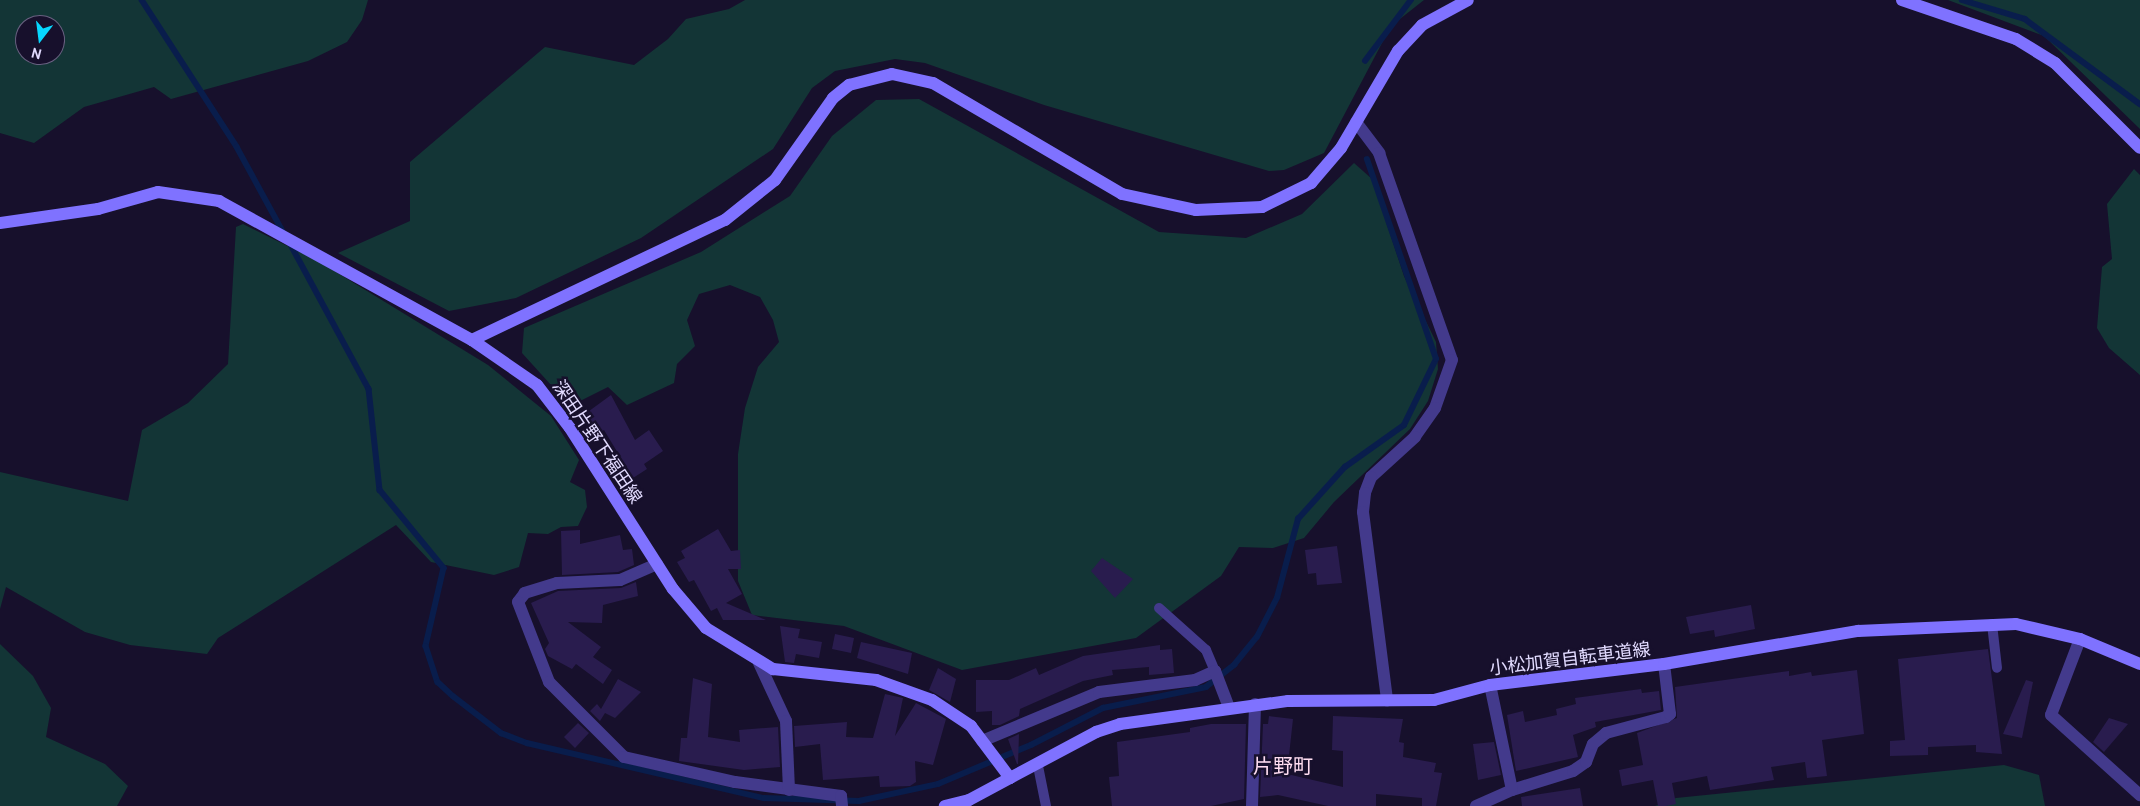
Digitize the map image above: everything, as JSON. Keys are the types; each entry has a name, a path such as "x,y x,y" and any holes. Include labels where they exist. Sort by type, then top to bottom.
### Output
{"main road":[{"path":"472,340 731,216 775,180 833,98 873,77 892,74 934,83 1122,194 1189,209 1262,207 1311,183 1356,122 1398,51 1422,25 1468,0"},
{"path":"1902,0 2016,39 2055,63 2140,148"},
{"name":"深田片野下福田線","path":"0,224 98,209 158,192 218,201 472,340 537,385 570,428 657,564 706,628 759,663 800,673 852,675 905,690 951,710 972,726 1010,778"},
{"name":"小松加賀自転車道線","path":"1010,778 1038,766 1096,732 1120,724 1255,704 1434,700 1490,685 1664,664 1858,631 2016,624 2080,639 2140,664"},
{"path":"945,806 969,800 1010,778"}],"street":[{"path":"1356,122 1379,153 1452,360 1430,415 1416,437 1371,478 1365,493 1363,512 1387,700"},
{"path":"657,564 638,575 599,584 536,586 521,598 518,602 529,638 549,682 624,756 789,790 841,796 842,806"},
{"path":"2080,639 2051,715 2140,795"},
{"path":"759,663 786,721 789,790"},
{"path":"1476,806 1512,790 1573,771 1586,762 1593,744 1606,733 1666,717 1670,714 1664,664"},
{"path":"982,741 1099,692 1195,680 1215,671 1229,708"},
{"path":"1490,685 1512,790"},
{"path":"1252,806 1255,704"}],"lane":[{"path":"1160,608 1206,650 1215,671"},
{"path":"1992,624 1997,668"},
{"path":"1038,766 1046,806"}],"green space":[{"path":"0,0 368,0 362,20 347,42 308,61 171,99 154,87 84,107 34,143 0,133"},
{"path":"745,0 1424,0 1391,26 1324,153 1284,170 1269,171 1044,105 925,63 895,59 835,71 812,88 773,149 641,238 516,298 449,311 338,253 410,221 410,162 545,47 634,65 668,39 686,19 729,9"},
{"path":"1948,0 2140,0 2140,129 2044,36"},
{"path":"919,99 1159,232 1246,238 1302,214 1354,163 1372,179 1404,276 1436,342 1438,369 1428,401 1410,429 1334,502 1304,538 1273,548 1239,547 1221,576 1136,638 962,670 844,626 752,615 738,581 738,454 745,408 758,367 779,342 773,320 760,297 730,285 699,294 687,320 695,346 677,364 674,383 627,405 608,387 570,406 522,353 524,328 701,252 790,196 832,136 876,100"},
{"path":"2134,169 2140,175 2140,375 2109,348 2097,328 2102,267 2112,259 2107,204"},
{"path":"243,224 318,261 488,365 551,416 579,460 570,482 585,490 587,507 578,526 561,527 548,534 528,533 519,567 494,575 431,562 396,525 218,638 207,654 130,645 85,632 6,587 0,609 0,472 128,501 142,430 188,403 228,364 236,227"},
{"path":"0,644 33,676 51,708 46,737 105,764 128,786 117,806 0,806"},
{"path":"2004,765 2039,775 2045,806 1655,806 1676,798"}],"building":[{"path":"611,395 635,440 649,430 663,451 644,464 647,469 633,478 604,430 596,435 585,414"},
{"path":"718,529 731,551 740,550 741,569 728,569 742,594 726,603 766,620 723,620 717,608 711,611 694,580 689,582 677,562 685,558 681,551"},
{"path":"580,530 580,544 620,535 623,550 632,549 634,565 618,572 562,575 561,531"},
{"path":"1337,546 1342,583 1317,585 1316,573 1308,574 1305,550"},
{"path":"1102,558 1133,579 1115,598 1091,571"},
{"path":"636,582 638,596 603,605 602,623 568,622 601,647 593,657 612,670 603,684 576,664 572,669 548,656 545,649 549,643 531,603 558,591 621,588"},
{"path":"1751,605 1755,629 1715,637 1714,630 1690,634 1686,617"},
{"path":"780,626 800,629 798,638 822,642 819,658 796,654 794,663 785,662"},
{"path":"835,634 854,638 851,653 832,649"},
{"path":"861,642 912,653 908,674 857,658"},
{"path":"1160,645 1160,650 1172,649 1174,673 1149,675 1149,667 1112,670 1113,675 1083,681 1020,709 1019,716 1000,725 992,725 992,711 976,712 976,680 1009,680 1036,668 1039,675 1083,656"},
{"path":"1988,649 2002,754 1976,752 1976,745 1928,747 1928,755 1890,756 1890,741 1905,740 1898,659"},
{"path":"938,668 956,679 950,702 929,690"},
{"path":"1857,670 1864,734 1822,740 1827,776 1807,778 1805,762 1771,767 1774,780 1710,790 1707,776 1672,783 1676,804 1666,806 1658,806 1653,780 1622,786 1619,770 1643,765 1637,733 1677,718 1675,687 1789,671 1789,676 1811,672 1812,676"},
{"path":"693,678 712,684 708,737 740,742 739,730 778,727 780,767 744,770 679,761 681,738 687,738"},
{"path":"618,679 641,692 615,718 605,713 600,721 590,711 597,704 601,709"},
{"path":"2026,680 2033,682 2022,738 2003,734"},
{"path":"1641,689 1642,693 1659,691 1661,710 1595,722 1596,727 1573,735 1578,757 1516,771 1507,715 1523,711 1525,722 1557,715 1556,709 1576,704 1575,698"},
{"path":"885,694 903,698 895,736 916,703 946,719 933,765 915,761 916,782 910,786 880,787 879,776 823,780 820,744 795,747 794,726 847,722 846,737 873,738"},
{"path":"1269,716 1293,719 1287,774 1343,787 1343,751 1332,750 1333,716 1403,719 1399,742 1404,743 1403,757 1436,763 1434,772 1442,773 1436,806 1422,806 1422,798 1376,794 1376,806 1328,806 1278,795 1260,797 1263,724 1268,724"},
{"path":"2109,718 2128,724 2104,752 2093,742"},
{"path":"578,723 589,733 575,748 564,737"},
{"path":"1211,724 1246,724 1244,799 1211,806 1112,806 1109,777 1119,776 1117,742 1190,732 1190,728"},
{"path":"1019,734 1018,764 1017,764 1008,739"},
{"path":"1494,742 1501,775 1478,780 1473,744"},
{"path":"1580,788 1583,806 1522,806 1521,797"}],"waterway":[{"path":"142,0 237,147 285,235"},
{"path":"1365,61 1411,0"},
{"path":"1962,0 2025,19 2140,104"},
{"path":"290,243 369,389 380,490 444,568 426,646 438,682 501,733 527,743 764,798 859,801 938,784 1031,745 1103,708 1206,687 1234,665 1257,637 1277,598 1298,519 1345,467 1404,425 1436,359 1367,160"}],"district":[{"name":"片野町","path":"1283,766"}]}
